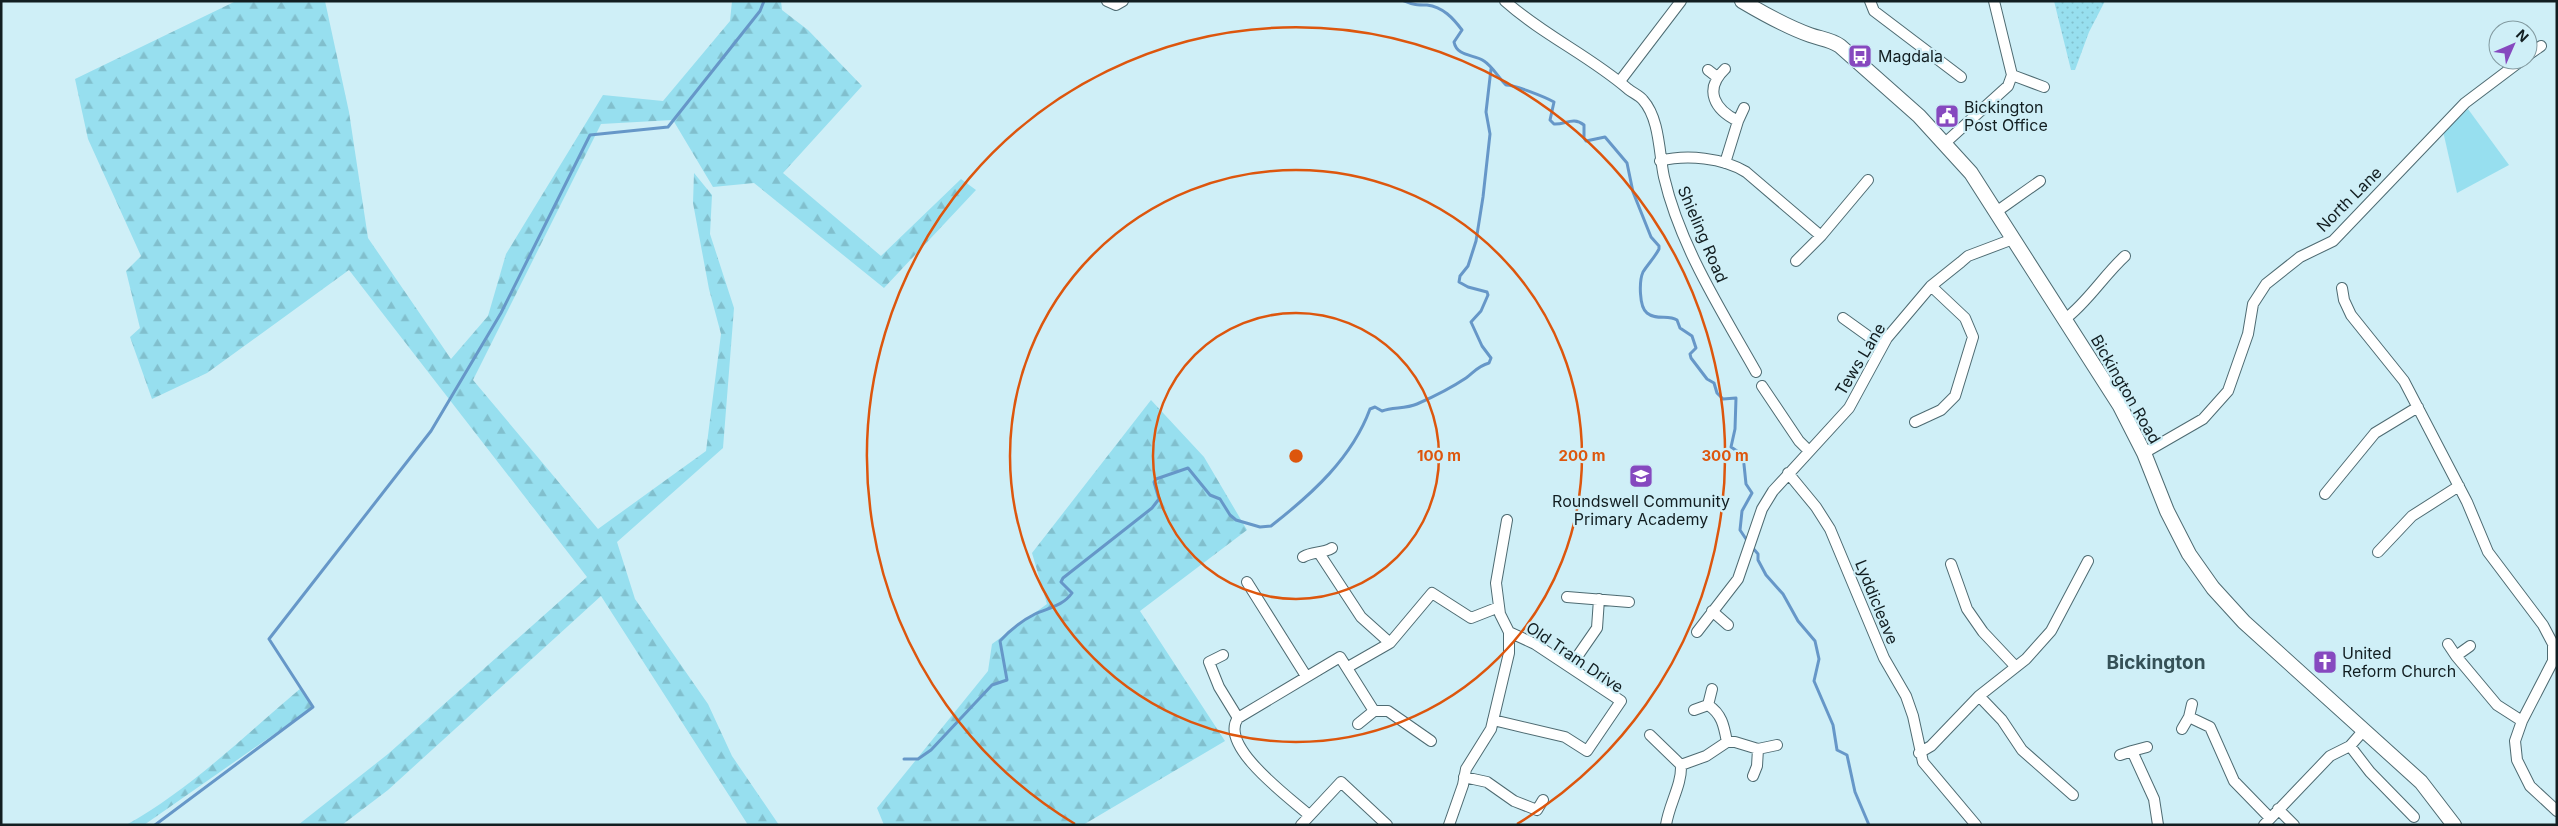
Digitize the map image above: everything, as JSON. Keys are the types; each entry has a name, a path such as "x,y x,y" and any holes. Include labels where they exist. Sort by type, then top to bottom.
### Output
{"main road":[{"name":"Bickington Road","path":"1742,1 1812,36 1828,39 1840,46 1919,116 1971,173 2120,406 2144,454 2167,511 2189,554 2213,588 2244,622 2421,782 2454,825"}],"street":[{"path":"1107,1 1116,5 1123,1"},
{"name":"Shieling Road","path":"1505,1 1643,100 1649,110 1655,128 1660,161 1675,213 1704,280 1756,372"},
{"path":"1620,82 1681,1"},
{"path":"1870,1 1874,10 1960,77"},
{"path":"1945,143 2008,86 2012,75 1994,1"},
{"path":"1708,70 1721,73 1713,85 1713,96 1717,105 1727,116 1738,121"},
{"name":"North Lane","path":"2144,454 2203,419 2228,391 2248,334 2253,304 2266,284 2300,257 2333,241 2465,104 2509,70"},
{"path":"2012,75 2044,87"},
{"path":"1725,163 1744,108"},
{"path":"1660,161 1674,157 1688,157 1725,163 1746,172 1821,236"},
{"path":"1796,261 1821,236 1868,180"},
{"path":"1996,212 2040,181"},
{"name":"Tews Lane","path":"1697,632 1738,579 1762,509 1788,473 1849,408 1882,346 1931,286 1968,256 2014,239"},
{"path":"2065,319 2076,311 2103,276 2125,256"},
{"path":"1916,422 1941,410 1955,396 1973,337 1965,318 1931,286"},
{"path":"2342,288 2344,300 2351,315 2404,381 2458,486 2488,552 2544,625 2553,644 2553,661 2522,721 2515,741 2517,760 2530,786 2557,811"},
{"path":"1843,318 1882,346"},
{"path":"1762,386 1799,441 1809,451"},
{"path":"2325,494 2375,433 2418,407"},
{"name":"Lyddicleave","path":"1788,473 1816,507 1830,529 1884,658 1906,696 1913,716 1919,753 1928,768 1976,825"},
{"path":"2378,552 2412,516 2458,486"},
{"path":"1449,825 1466,769 1488,736 1509,653 1509,632 1499,608 1496,583 1507,520"},
{"path":"1303,557 1311,552 1318,553 1332,548"},
{"path":"1318,553 1361,617 1390,643"},
{"path":"1919,753 1931,746 1979,696 2015,666 2026,660 2050,631 2088,562"},
{"path":"1951,564 1968,610 1983,632 2015,666"},
{"path":"1247,582 1306,676"},
{"path":"1348,667 1390,643 1432,593 1471,618 1499,608"},
{"path":"1567,597 1629,602"},
{"path":"1570,667 1597,628 1599,599"},
{"path":"1712,611 1728,625"},
{"name":"Old Tram Drive","path":"1493,720 1565,737 1587,750 1621,701 1534,644 1509,632"},
{"path":"2448,644 2497,705 2522,721"},
{"path":"2456,656 2470,646"},
{"path":"1223,655 1209,662 1219,687 1238,718"},
{"path":"1309,815 1263,775 1246,756 1233,727 1238,718 1340,657 1374,711"},
{"path":"1708,705 1712,689"},
{"path":"1979,696 2002,720 2022,750 2073,795"},
{"path":"2182,729 2189,717 2192,704"},
{"path":"1694,710 1708,705"},
{"path":"1708,705 1717,711 1724,723 1727,742"},
{"path":"1358,724 1374,711 1388,711 1431,741"},
{"path":"2189,717 2210,726 2234,781 2267,821 2330,756 2350,746 2364,730"},
{"path":"1650,735 1681,765 1681,775 1669,807 1666,825"},
{"path":"1681,765 1706,756 1727,742 1758,749 1777,744"},
{"path":"2350,746 2370,772 2414,817"},
{"path":"2120,755 2147,747"},
{"path":"1753,776 1757,766 1758,749"},
{"path":"2132,751 2154,799 2158,825"},
{"path":"1464,777 1487,782 1514,801 1537,810 1543,800"},
{"path":"1301,825 1341,782 1387,825"},
{"path":"2278,809 2294,825"}],"green space":[{"path":"236,1 325,1 349,112 368,238 451,359 488,316 506,254 603,95 663,101 730,21 732,1 781,1 782,10 808,30 862,86 783,173 881,256 961,179 976,190 884,288 754,183 713,187 673,120 601,124 473,380 598,529 706,451 721,334 709,289 693,203 694,173 712,195 710,234 734,308 723,448 617,542 635,599 708,704 732,756 779,825 748,825 601,596 388,790 342,825 298,825 388,754 587,577 349,270 207,373 152,399 130,337 140,328 126,271 141,256 88,139 75,79"},
{"path":"2054,1 2105,1 2089,32 2075,70 2071,70"},
{"path":"2468,109 2509,165 2457,193 2443,131"},
{"path":"1151,400 1204,457 1247,530 1140,611 1225,741 1083,825 884,825 877,808 988,671 992,644 1047,604 1032,553"},
{"path":"301,688 313,707 144,825 126,825 150,811 195,778"}],"waterway":[{"path":"155,825 313,707 269,639 431,431 501,313 590,135 668,127 760,11 764,1"},
{"path":"1404,1 1433,6 1447,14 1462,30 1454,42 1462,53 1484,61 1506,85 1523,89 1554,102 1550,120 1554,124 1573,121 1580,122 1584,125 1584,138 1586,141 1605,137 1627,163 1633,192 1651,237 1659,246 1642,276 1640,294 1644,310 1655,317 1674,318 1677,320 1680,328 1692,336 1696,348 1690,354 1691,358 1707,379 1714,383 1717,393 1723,399 1736,398 1735,429 1731,447 1743,455 1746,484 1752,493 1742,511 1740,530 1748,542"},
{"path":"904,759 918,759 931,750 992,685 1007,680 1000,641 1025,620 1060,604 1072,593 1061,582 1063,578 1152,508 1159,499 1154,482 1156,479 1188,468 1210,495 1220,499 1230,515 1236,520 1260,527 1271,526 1316,488 1342,459 1362,427 1370,409 1375,407 1382,411 1417,404 1454,385 1479,367 1489,363 1491,358 1482,346 1471,322 1481,311 1488,295 1487,292 1468,287 1459,282 1460,276 1468,266 1476,241 1483,197 1490,134 1486,112 1491,69"},
{"path":"1752,547 1758,554 1758,560 1766,575 1783,594 1798,621 1815,641 1819,659 1814,681 1833,725 1837,750 1847,755 1855,792 1869,825"}],"place":[{"name":"Magdala","path":"1860,56"},
{"name":"Bickington Post Office","path":"1947,116"},
{"name":"Roundswell Community Primary Academy","path":"1641,476"},
{"name":"United Reform Church","path":"2325,662"}],"district":[{"name":"Bickington","path":"2156,662"}]}
